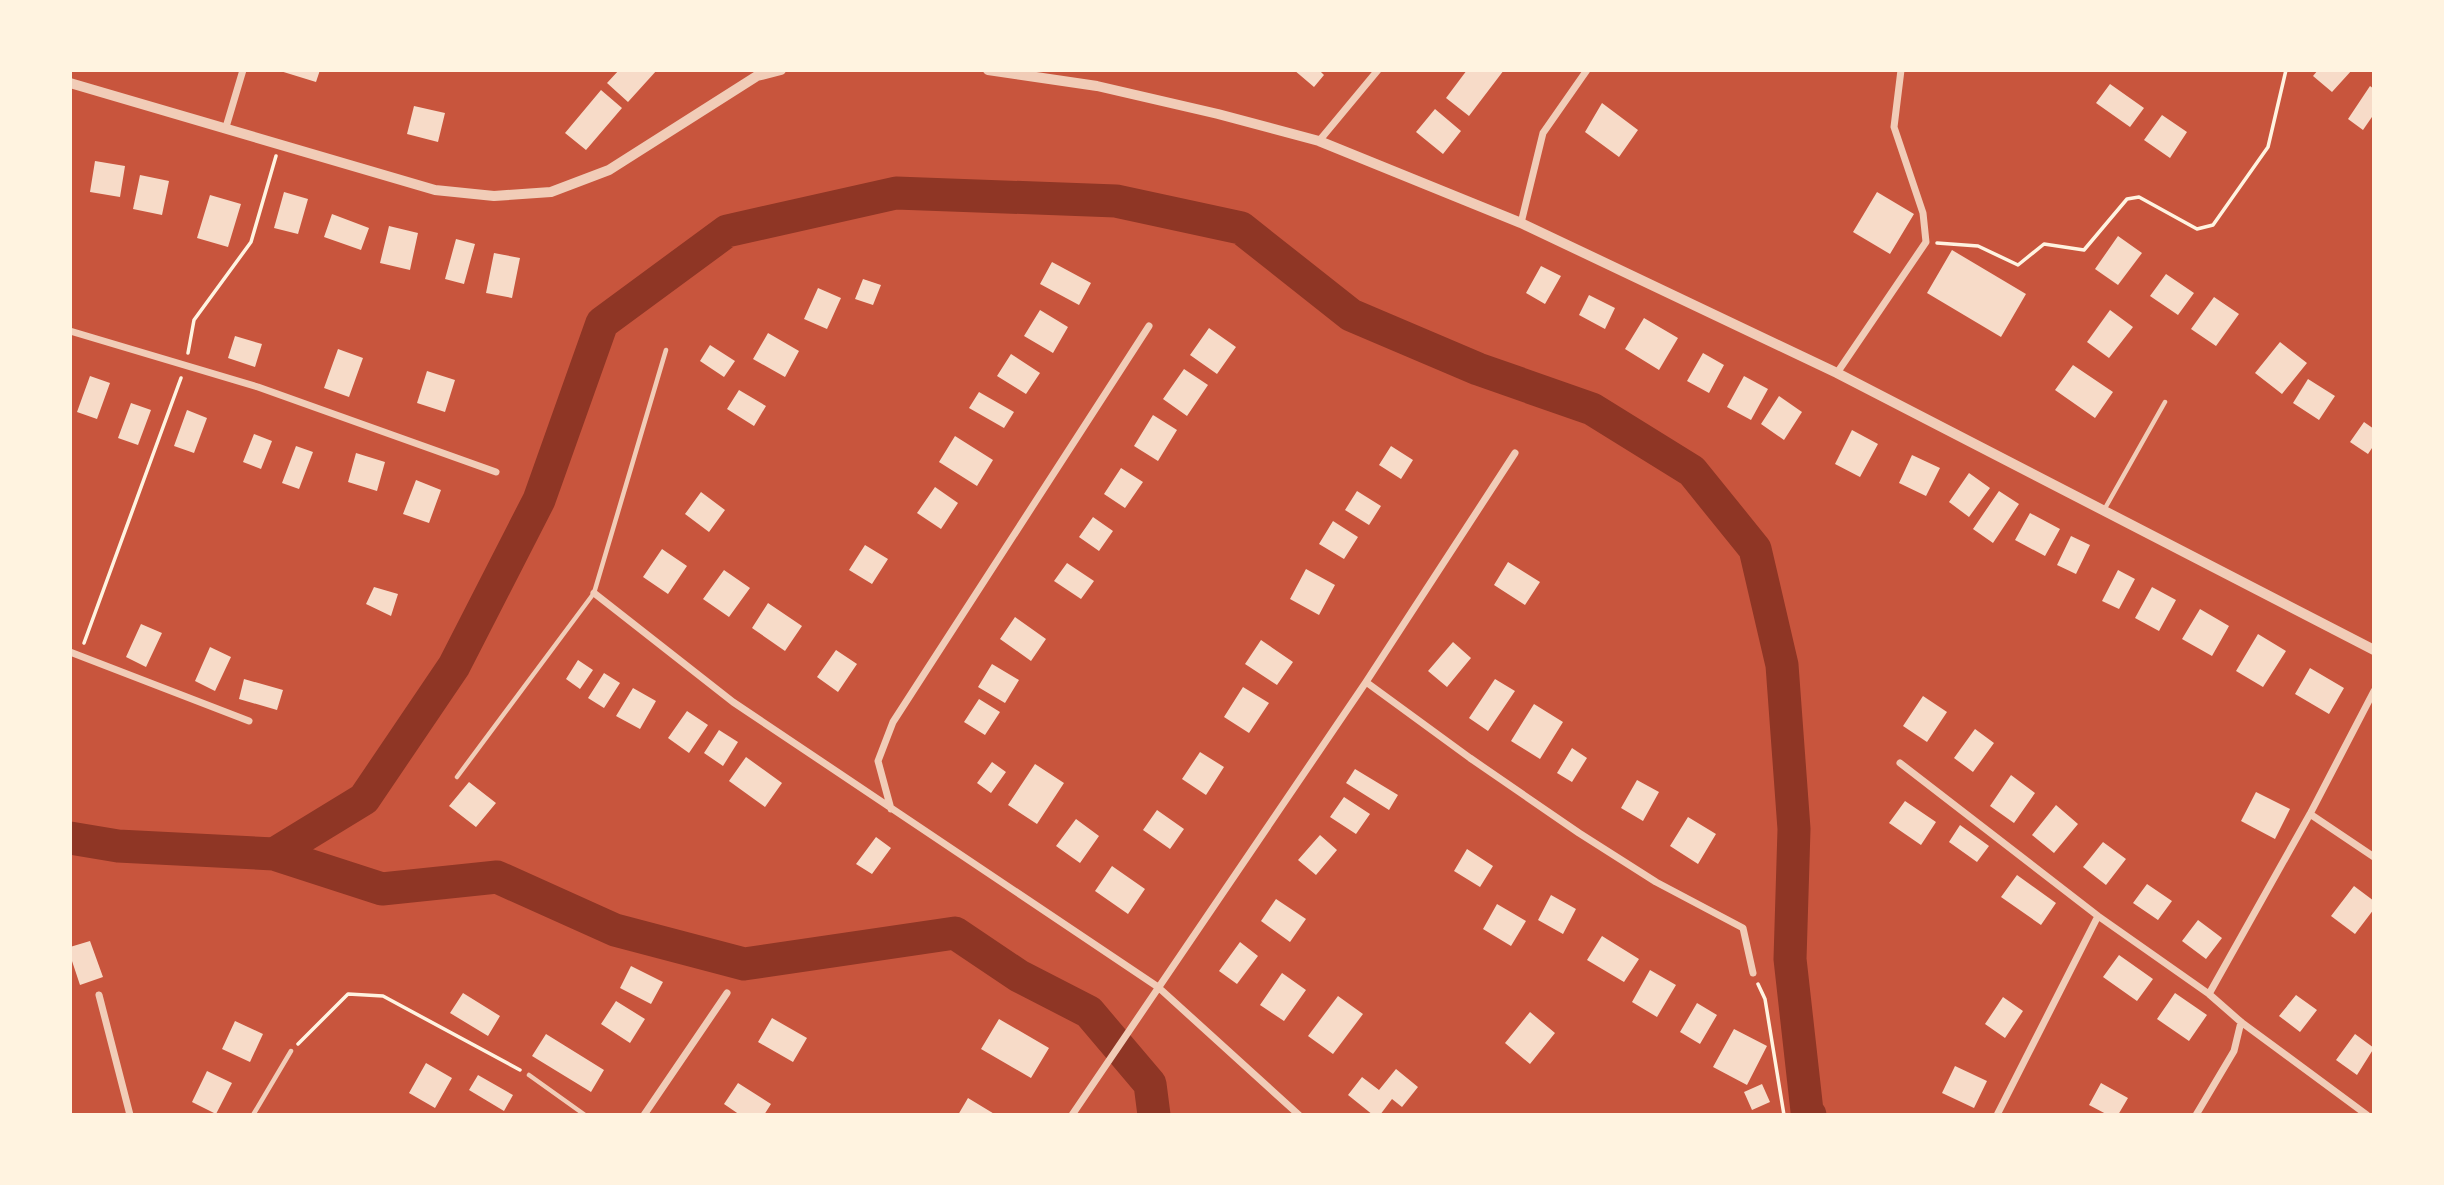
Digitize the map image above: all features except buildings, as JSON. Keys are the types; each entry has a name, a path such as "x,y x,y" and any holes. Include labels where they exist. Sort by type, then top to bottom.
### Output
{"street":[{"path":"226,127 243,70"},
{"path":"70,83 435,190 494,196 551,192 609,170 757,76 781,70"},
{"path":"989,70 1097,86 1319,141 1521,223 1837,373 2374,650"},
{"path":"1319,141 1378,70"},
{"path":"1521,223 1543,133 1587,70"},
{"path":"1837,373 1926,242 1923,213 1894,127 1901,70"},
{"path":"891,810 878,761 893,722 1149,326"},
{"path":"70,331 258,387 496,472"},
{"path":"1072,1115 1366,682 1515,453"},
{"path":"594,593 733,702 1158,987 1299,1115"},
{"path":"70,652 249,721"},
{"path":"1366,682 1579,833 1656,882 1743,928 1753,973"},
{"path":"2209,994 2310,814 2374,691"},
{"path":"1900,763 2098,916 2209,994 2241,1022 2367,1115"},
{"path":"2310,814 2374,857"},
{"path":"1997,1115 2098,916"},
{"path":"644,1115 727,993"},
{"path":"99,995 130,1115"},
{"path":"2196,1115 2234,1051 2241,1022"}],"lane":[{"path":"457,777 594,593 666,350"},
{"path":"2104,511 2165,402"},
{"path":"253,1115 291,1051"},
{"path":"529,1075 585,1115"}],"path":[{"path":"1926,242 1978,246 2018,265 2044,244 2084,250 2127,199 2139,197 2197,229 2213,225 2268,147 2286,70"},
{"path":"79,655 185,365 194,320 251,242 280,145"},
{"path":"1753,973 1765,999 1784,1115"},
{"path":"291,1051 348,994 383,996 529,1075"}],"waterway":[{"path":"70,838 118,846 274,854 364,799 454,666 539,500 602,323 727,231 896,193 1116,201 1241,228 1351,315 1478,369 1592,409 1692,471 1755,549 1782,665 1794,829 1790,959 1807,1111 1810,1115"},
{"path":"274,854 382,889 497,877 615,930 744,964 955,933 1019,976 1089,1012 1150,1084 1154,1115"}]}
